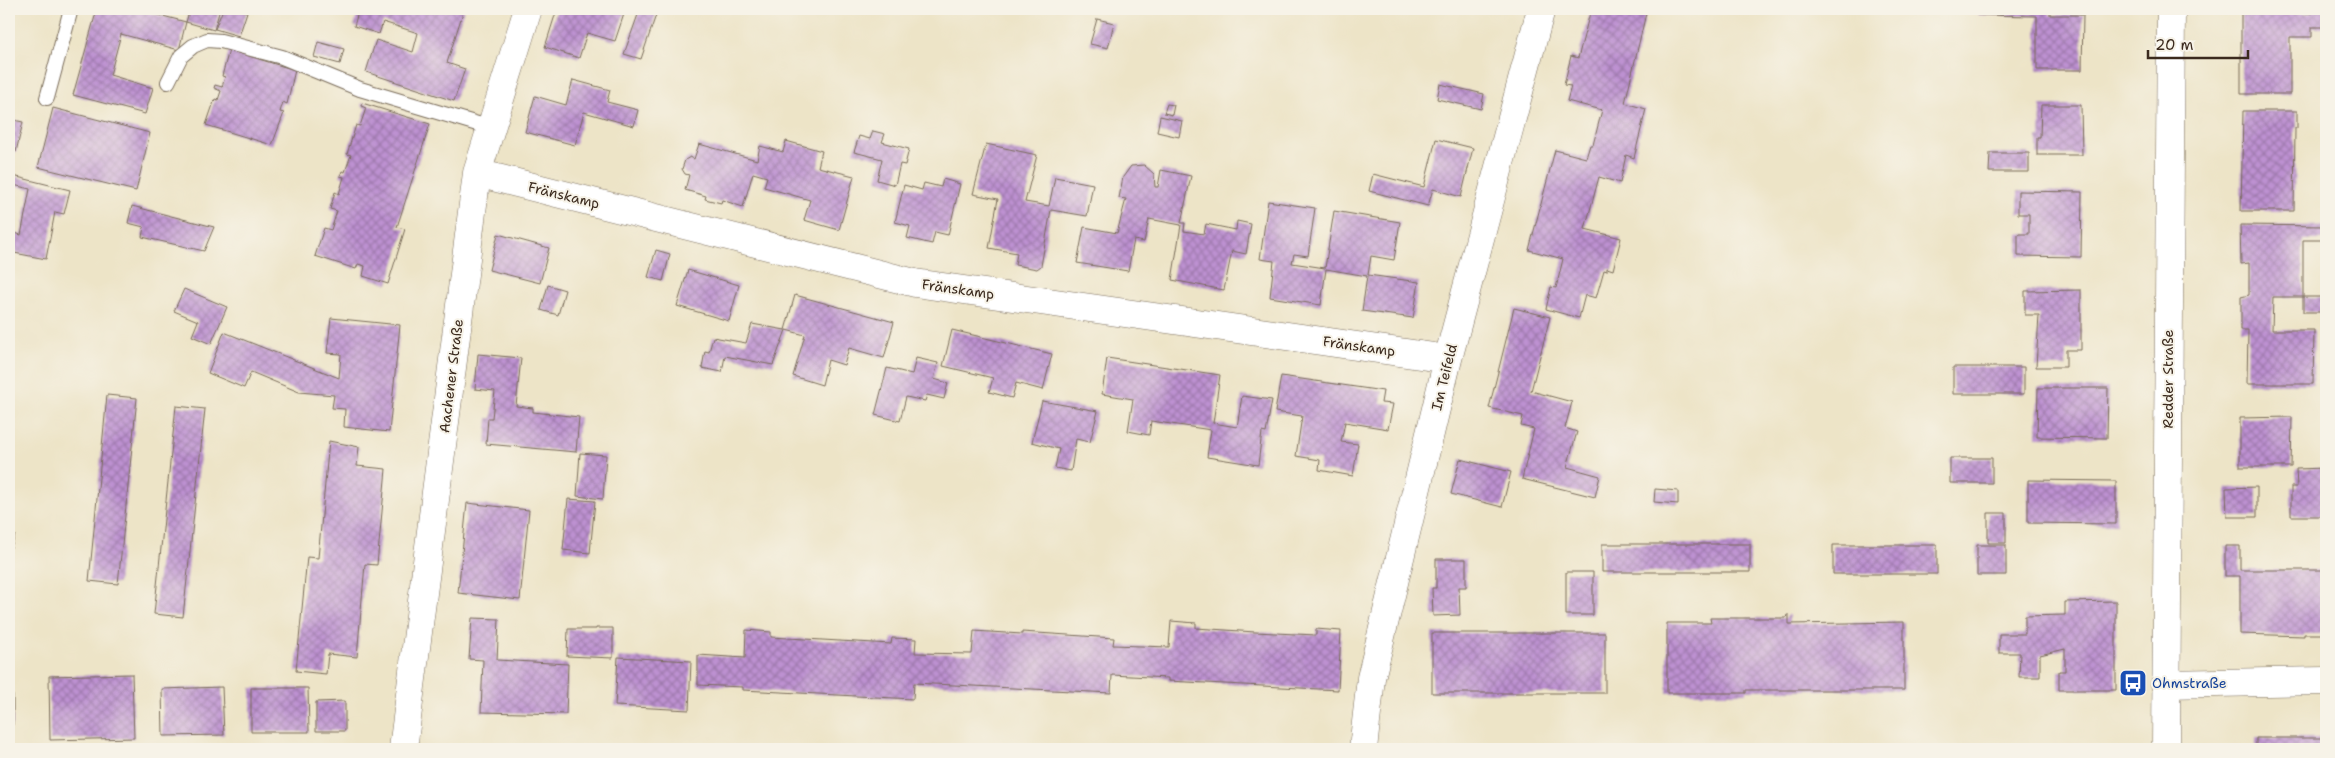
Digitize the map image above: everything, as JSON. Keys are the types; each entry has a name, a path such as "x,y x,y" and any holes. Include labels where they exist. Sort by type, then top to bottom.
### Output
{"street":[{"name":"Aachener Straße","path":"403,749 476,173 528,9"},
{"name":"Im Teifeld","path":"1363,749 1371,678 1448,359 1541,9"},
{"name":"Redder Straße","path":"2166,749 2171,9"},
{"name":"Fränskamp","path":"476,173 915,283 1448,359"},
{"path":"2165,684 2326,681"}],"lane":[{"path":"47,98 70,9"},
{"path":"168,82 181,56 194,46 208,40 221,41 282,57 360,88 491,128"}],"building":[{"path":"97,9 136,9 186,22 179,50 121,34 110,75 153,88 145,114 73,95"},
{"path":"190,9 220,9 214,30 186,22"},
{"path":"223,9 237,9 247,12 239,36 215,29"},
{"path":"359,9 464,9 447,63 465,69 454,101 366,72 376,40 413,52 418,33 383,22 379,34 354,26"},
{"path":"557,9 616,9 625,11 615,41 587,33 579,58 545,47"},
{"path":"640,9 658,9 641,59 624,54"},
{"path":"1591,9 1647,9 1625,103 1646,109 1634,158 1626,155 1620,183 1599,177 1585,229 1621,238 1613,270 1607,268 1607,271 1604,270 1596,298 1585,295 1579,318 1546,309 1551,287 1556,288 1563,259 1529,250 1555,150 1586,158 1590,145 1593,145 1602,110 1567,101 1571,86 1564,85 1571,56 1578,58"},
{"path":"1977,9 2050,9 2050,15 2083,15 2082,70 2037,70 2037,16 1977,15"},
{"path":"2312,9 2326,9 2326,27 2312,27 2312,37 2290,37 2290,94 2241,94 2241,13 2312,13"},
{"path":"1097,19 1114,23 1108,48 1090,44"},
{"path":"318,42 344,49 340,64 314,57"},
{"path":"229,50 295,70 287,104 283,102 280,112 284,113 272,145 206,125 215,99 218,100 221,91 214,88 215,85 222,87 225,77 222,76"},
{"path":"573,80 610,90 607,102 638,110 634,126 584,112 575,145 525,132 535,96 566,105"},
{"path":"1440,84 1484,94 1481,109 1437,99"},
{"path":"362,103 430,124 397,227 405,229 388,284 363,276 365,266 358,264 356,269 315,256 324,228 331,230 337,211 330,209 335,192 339,194 344,177 340,176 342,171 345,172 351,155 347,154 356,125 360,126 366,108 361,106"},
{"path":"1167,104 1174,105 1172,115 1164,113"},
{"path":"2041,105 2081,105 2082,155 2037,155 2037,137 2040,137"},
{"path":"53,108 150,133 136,191 38,167"},
{"path":"2243,111 2297,111 2294,211 2241,211"},
{"path":"1160,116 1182,121 1179,137 1157,132"},
{"path":"9,119 23,122 16,152 9,150"},
{"path":"873,131 885,134 882,142 909,149 905,165 900,164 895,185 877,180 882,159 854,152 859,136 870,139"},
{"path":"1436,139 1473,148 1461,197 1433,189 1428,206 1369,191 1373,174 1424,187"},
{"path":"786,141 822,151 818,167 854,176 839,230 804,220 810,200 764,187 767,177 753,173 743,207 722,200 721,203 705,199 706,196 685,190 689,175 685,174 682,169 685,160 690,157 694,159 699,144 757,160 760,146 783,152"},
{"path":"986,144 1037,155 1025,202 1049,206 1055,177 1093,184 1087,216 1051,210 1041,266 1037,269 1015,265 1017,253 989,248 998,199 973,194"},
{"path":"1990,153 2029,153 2029,172 1989,172"},
{"path":"1144,165 1154,174 1155,187 1158,187 1161,170 1191,176 1181,223 1185,223 1184,231 1204,234 1206,224 1236,230 1237,221 1251,224 1246,254 1232,251 1224,290 1172,280 1181,225 1149,219 1144,242 1134,240 1128,271 1077,263 1084,227 1117,233 1126,199 1119,198 1123,177 1131,166"},
{"path":"9,175 70,190 64,214 55,212 46,259 9,252 9,231 21,235 30,189 9,184"},
{"path":"943,179 960,184 948,235 935,232 932,244 907,238 910,226 895,222 904,185 922,190 924,183 941,187"},
{"path":"2018,191 2082,192 2081,257 2018,256 2018,234 2029,234 2029,214 2018,214"},
{"path":"1268,201 1315,208 1308,256 1294,254 1292,263 1325,268 1334,211 1400,222 1394,260 1371,256 1368,275 1419,282 1413,318 1362,311 1367,276 1326,269 1321,305 1270,297 1274,261 1260,259"},
{"path":"132,206 214,227 204,251 142,237 144,227 128,223"},
{"path":"2240,225 2326,226 2326,240 2303,240 2303,297 2273,297 2272,330 2314,330 2313,384 2247,384 2248,330 2241,330 2241,297 2249,295 2249,263 2241,264"},
{"path":"498,234 549,248 540,283 489,270"},
{"path":"656,250 670,254 663,281 648,277"},
{"path":"688,270 739,285 729,321 677,306"},
{"path":"548,285 565,290 558,315 541,310"},
{"path":"184,289 227,307 211,344 192,336 198,321 174,311"},
{"path":"2081,290 2081,350 2066,350 2066,367 2036,367 2039,315 2025,315 2025,291"},
{"path":"795,295 894,322 884,358 849,348 844,365 828,360 822,385 793,376 805,335 786,330 773,365 725,356 722,372 702,368 705,351 709,352 713,337 746,343 752,324 785,330"},
{"path":"2303,297 2326,297 2326,312 2303,312"},
{"path":"1514,308 1550,317 1531,391 1572,402 1565,428 1577,432 1567,467 1600,476 1595,497 1522,479 1534,429 1521,426 1523,416 1489,408"},
{"path":"331,318 400,325 389,432 344,427 345,409 332,408 334,395 299,392 251,372 244,388 208,373 224,332 339,378 341,354 327,353"},
{"path":"952,330 1052,354 1043,390 1016,383 1012,398 989,392 993,378 943,366"},
{"path":"478,354 521,358 516,406 533,408 533,412 579,417 576,452 486,444 488,418 492,418 495,391 475,389"},
{"path":"916,358 938,363 934,379 948,383 944,399 927,395 925,401 906,397 900,421 875,415 887,368 912,374"},
{"path":"1107,358 1220,375 1213,423 1237,427 1242,396 1272,400 1266,433 1262,432 1258,465 1207,457 1211,430 1151,421 1149,435 1128,431 1133,399 1102,394"},
{"path":"1953,367 2024,367 2024,394 1953,394"},
{"path":"1281,376 1383,391 1381,403 1393,404 1388,429 1345,422 1341,442 1358,444 1353,476 1319,470 1320,460 1296,456 1302,416 1275,412"},
{"path":"2038,388 2108,388 2107,438 2037,437"},
{"path":"107,395 137,398 118,584 89,581"},
{"path":"1042,401 1098,411 1090,442 1076,439 1071,471 1055,468 1059,449 1032,442"},
{"path":"176,406 205,409 183,617 154,614"},
{"path":"2292,417 2291,467 2240,467 2240,418"},
{"path":"329,441 359,447 357,466 386,469 377,565 365,564 357,657 328,654 326,674 296,671 307,557 318,558"},
{"path":"580,453 606,455 603,499 577,496"},
{"path":"1950,458 1992,458 1992,483 1950,483"},
{"path":"1460,459 1511,472 1502,507 1451,494"},
{"path":"2326,468 2326,516 2291,516 2291,487 2297,487 2296,469"},
{"path":"2028,480 2116,481 2116,524 2028,523"},
{"path":"2257,487 2257,517 2227,517 2226,488"},
{"path":"1655,489 1678,491 1678,504 1654,502"},
{"path":"568,499 595,501 590,553 563,550"},
{"path":"467,503 529,510 520,600 458,593"},
{"path":"1988,513 2006,513 2006,543 1988,543"},
{"path":"9,532 15,535 9,553"},
{"path":"1602,544 1750,544 1750,572 1602,572"},
{"path":"1833,545 1937,545 1937,574 1833,574"},
{"path":"1977,545 2006,545 2006,575 1977,575"},
{"path":"2225,546 2240,546 2240,570 2326,570 2326,634 2304,634 2304,636 2240,634 2240,576 2225,576"},
{"path":"1436,559 1466,559 1466,587 1459,587 1460,615 1433,616 1432,588 1436,588"},
{"path":"1566,572 1593,572 1593,615 1566,615"},
{"path":"2116,601 2116,690 2059,690 2059,671 2065,671 2065,649 2040,655 2040,677 2019,677 2020,653 1999,653 1999,634 2025,634 2025,616 2065,615 2065,602"},
{"path":"1789,615 1789,624 1904,622 1904,690 1746,690 1746,693 1667,693 1667,623 1711,623 1710,618 1786,618"},
{"path":"472,618 499,619 497,660 568,664 566,714 481,712 483,660 469,659"},
{"path":"1171,621 1196,623 1196,628 1255,632 1316,635 1316,629 1341,631 1338,690 1168,681 1168,678 1112,675 1111,693 914,683 913,699 743,690 743,687 698,685 698,655 745,658 746,630 771,632 771,637 891,644 892,638 916,639 915,653 972,654 974,631 1114,638 1113,645 1169,647"},
{"path":"613,628 613,658 567,656 568,629"},
{"path":"1432,633 1605,633 1605,693 1432,693"},
{"path":"618,657 691,661 689,710 615,706"},
{"path":"132,674 134,738 50,740 49,676"},
{"path":"222,687 224,735 163,736 162,689"},
{"path":"251,688 308,688 309,732 251,732"},
{"path":"9,695 13,695 13,725 9,725"},
{"path":"345,701 345,731 316,731 316,702"},
{"path":"2256,738 2326,738 2326,749 2256,749"}],"place":[{"name":"Ohmstraße","path":"2133,683"}]}
